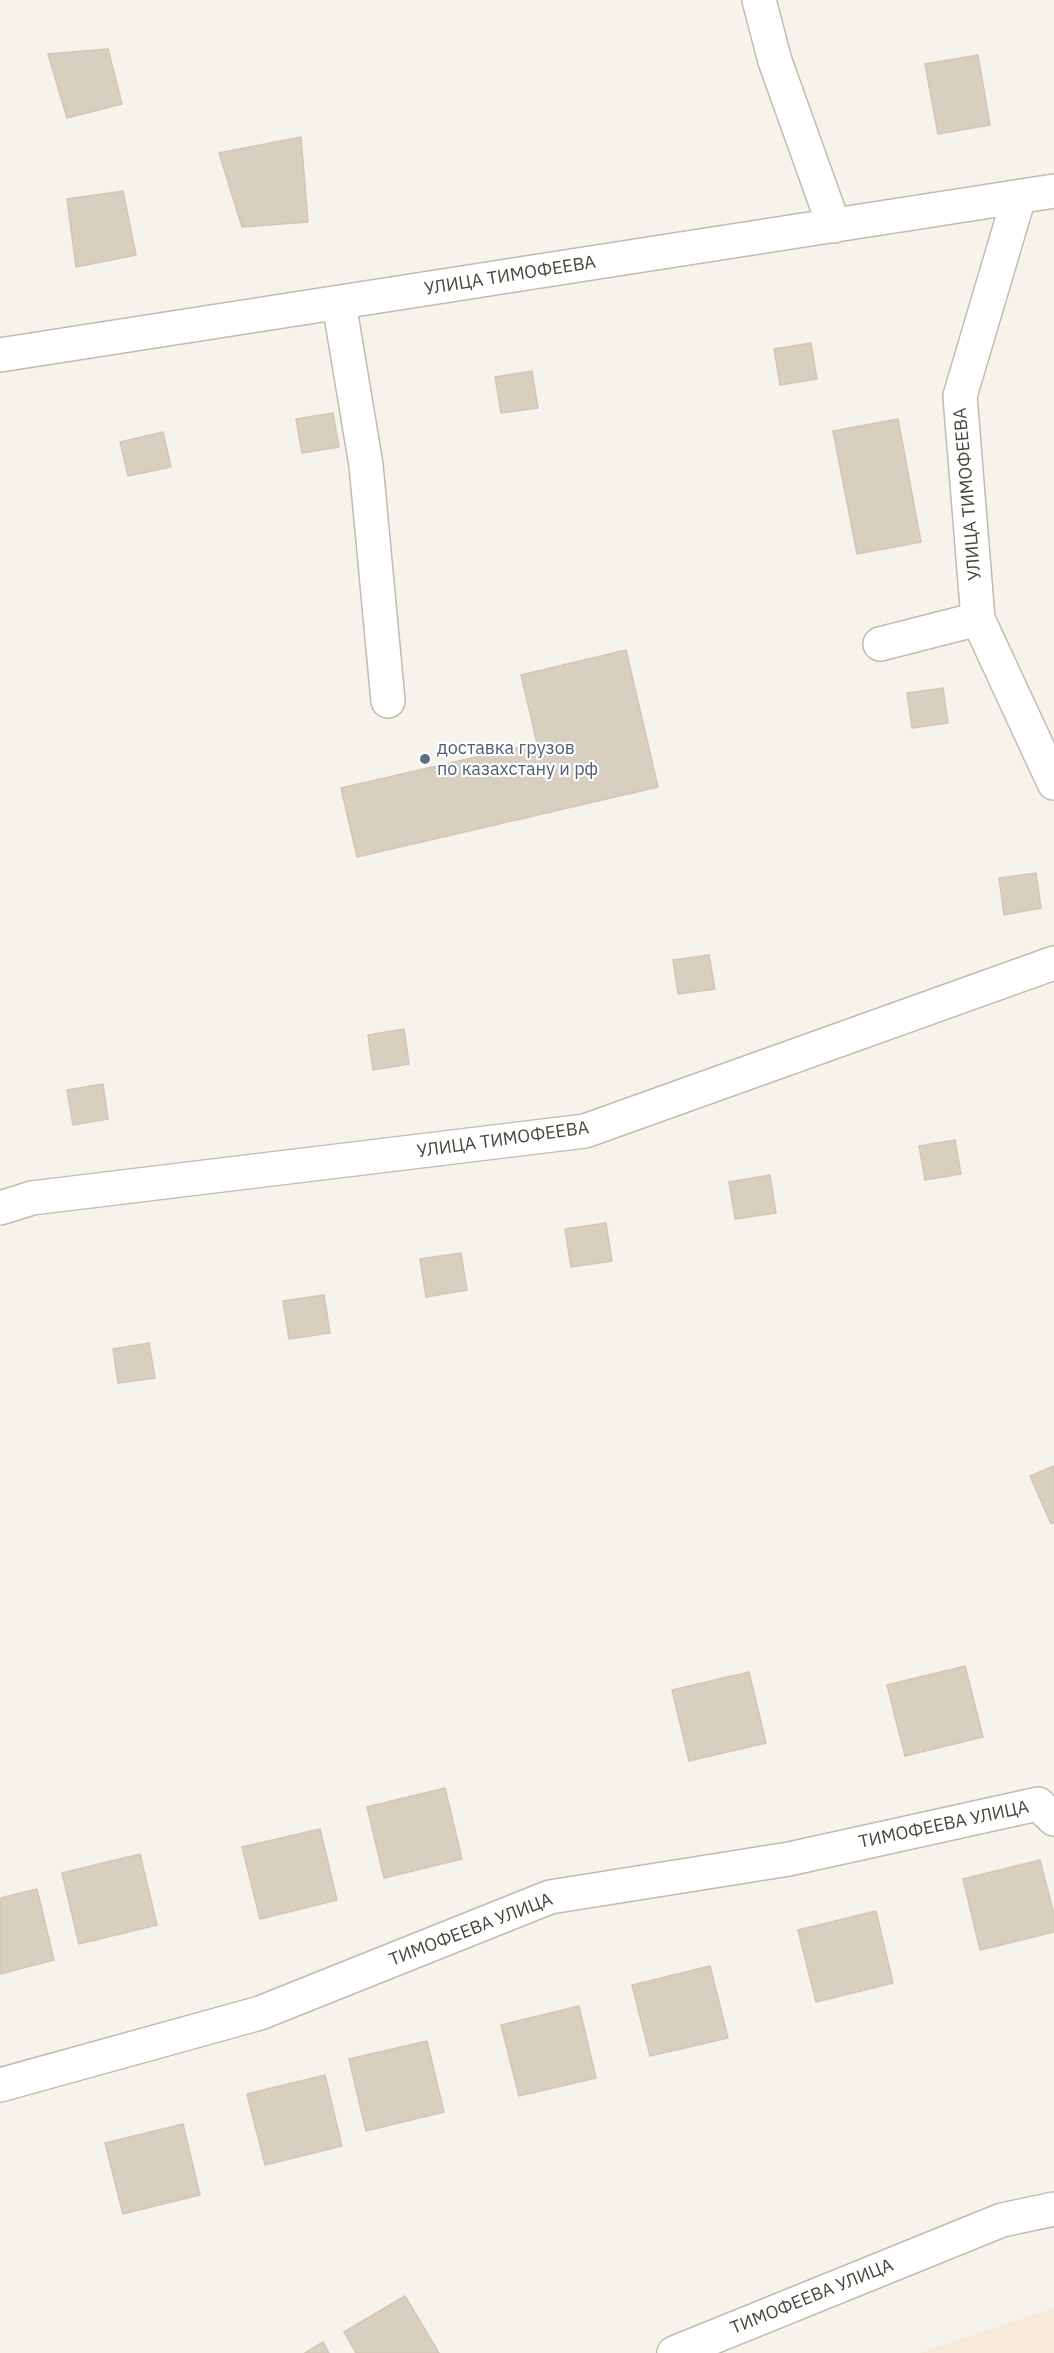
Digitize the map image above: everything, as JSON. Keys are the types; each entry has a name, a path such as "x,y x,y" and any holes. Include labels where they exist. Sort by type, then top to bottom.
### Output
{"street":[{"path":"759,0 775,61 834,226"},
{"name":"УЛИЦА ТИМОФЕЕВА","path":"0,355 1054,191"},
{"name":"УЛИЦА ТИМОФЕЕВА","path":"1019,197 960,396 978,619 1054,783"},
{"path":"339,303 366,465 388,701"},
{"path":"880,644 978,619"},
{"name":"УЛИЦА ТИМОФЕЕВА","path":"0,1208 32,1198 585,1131 1054,963"},
{"name":"ТИМОФЕЕВА УЛИЦА","path":"0,2085 260,2013 550,1897 789,1859 1038,1804 1054,1819"},
{"name":"ТИМОФЕЕВА УЛИЦА","path":"674,2353 1002,2220 1054,2209"}],"shaded area":[{"path":"1054,2308 1054,2353 920,2353"}],"building":[{"path":"108,49 122,104 67,118 48,54"},
{"path":"978,55 990,125 938,134 925,64"},
{"path":"301,137 308,222 242,227 219,153"},
{"path":"123,191 136,255 76,267 67,199"},
{"path":"811,343 817,379 780,385 774,349"},
{"path":"532,371 538,408 501,413 495,377"},
{"path":"333,413 339,447 302,453 296,419"},
{"path":"898,419 921,542 857,554 833,431"},
{"path":"163,432 171,467 128,476 120,442"},
{"path":"626,650 658,787 357,857 341,788 537,743 521,675"},
{"path":"943,688 948,723 912,728 907,693"},
{"path":"1036,873 1041,908 1004,915 999,878"},
{"path":"709,955 715,989 678,994 673,960"},
{"path":"404,1029 409,1064 373,1070 368,1035"},
{"path":"103,1084 108,1119 73,1125 67,1090"},
{"path":"955,1140 961,1174 925,1180 919,1146"},
{"path":"770,1175 776,1213 735,1219 729,1182"},
{"path":"606,1223 612,1261 571,1267 565,1229"},
{"path":"461,1253 467,1290 426,1297 420,1259"},
{"path":"324,1295 330,1333 289,1339 283,1301"},
{"path":"149,1343 155,1378 118,1383 113,1349"},
{"path":"1054,1466 1054,1522 1051,1524 1030,1476"},
{"path":"965,1666 983,1737 905,1756 887,1685"},
{"path":"749,1672 766,1743 689,1761 672,1690"},
{"path":"445,1788 462,1859 384,1878 367,1807"},
{"path":"320,1829 337,1900 260,1919 242,1847"},
{"path":"140,1854 157,1925 79,1944 62,1873"},
{"path":"1040,1860 1054,1914 1054,1932 980,1950 963,1879"},
{"path":"37,1889 54,1960 0,1974 0,1898"},
{"path":"876,1911 893,1983 816,2002 798,1930"},
{"path":"710,1966 728,2038 650,2056 632,1985"},
{"path":"579,2006 596,2078 519,2096 501,2025"},
{"path":"427,2041 444,2112 366,2131 349,2059"},
{"path":"325,2075 342,2146 265,2165 247,2094"},
{"path":"183,2124 200,2195 123,2214 105,2143"},
{"path":"405,2296 439,2353 356,2353 344,2332"},
{"path":"323,2342 329,2353 305,2353"}],"place":[{"name":"доставка грузов по казахстану и рф","path":"425,759"}]}
